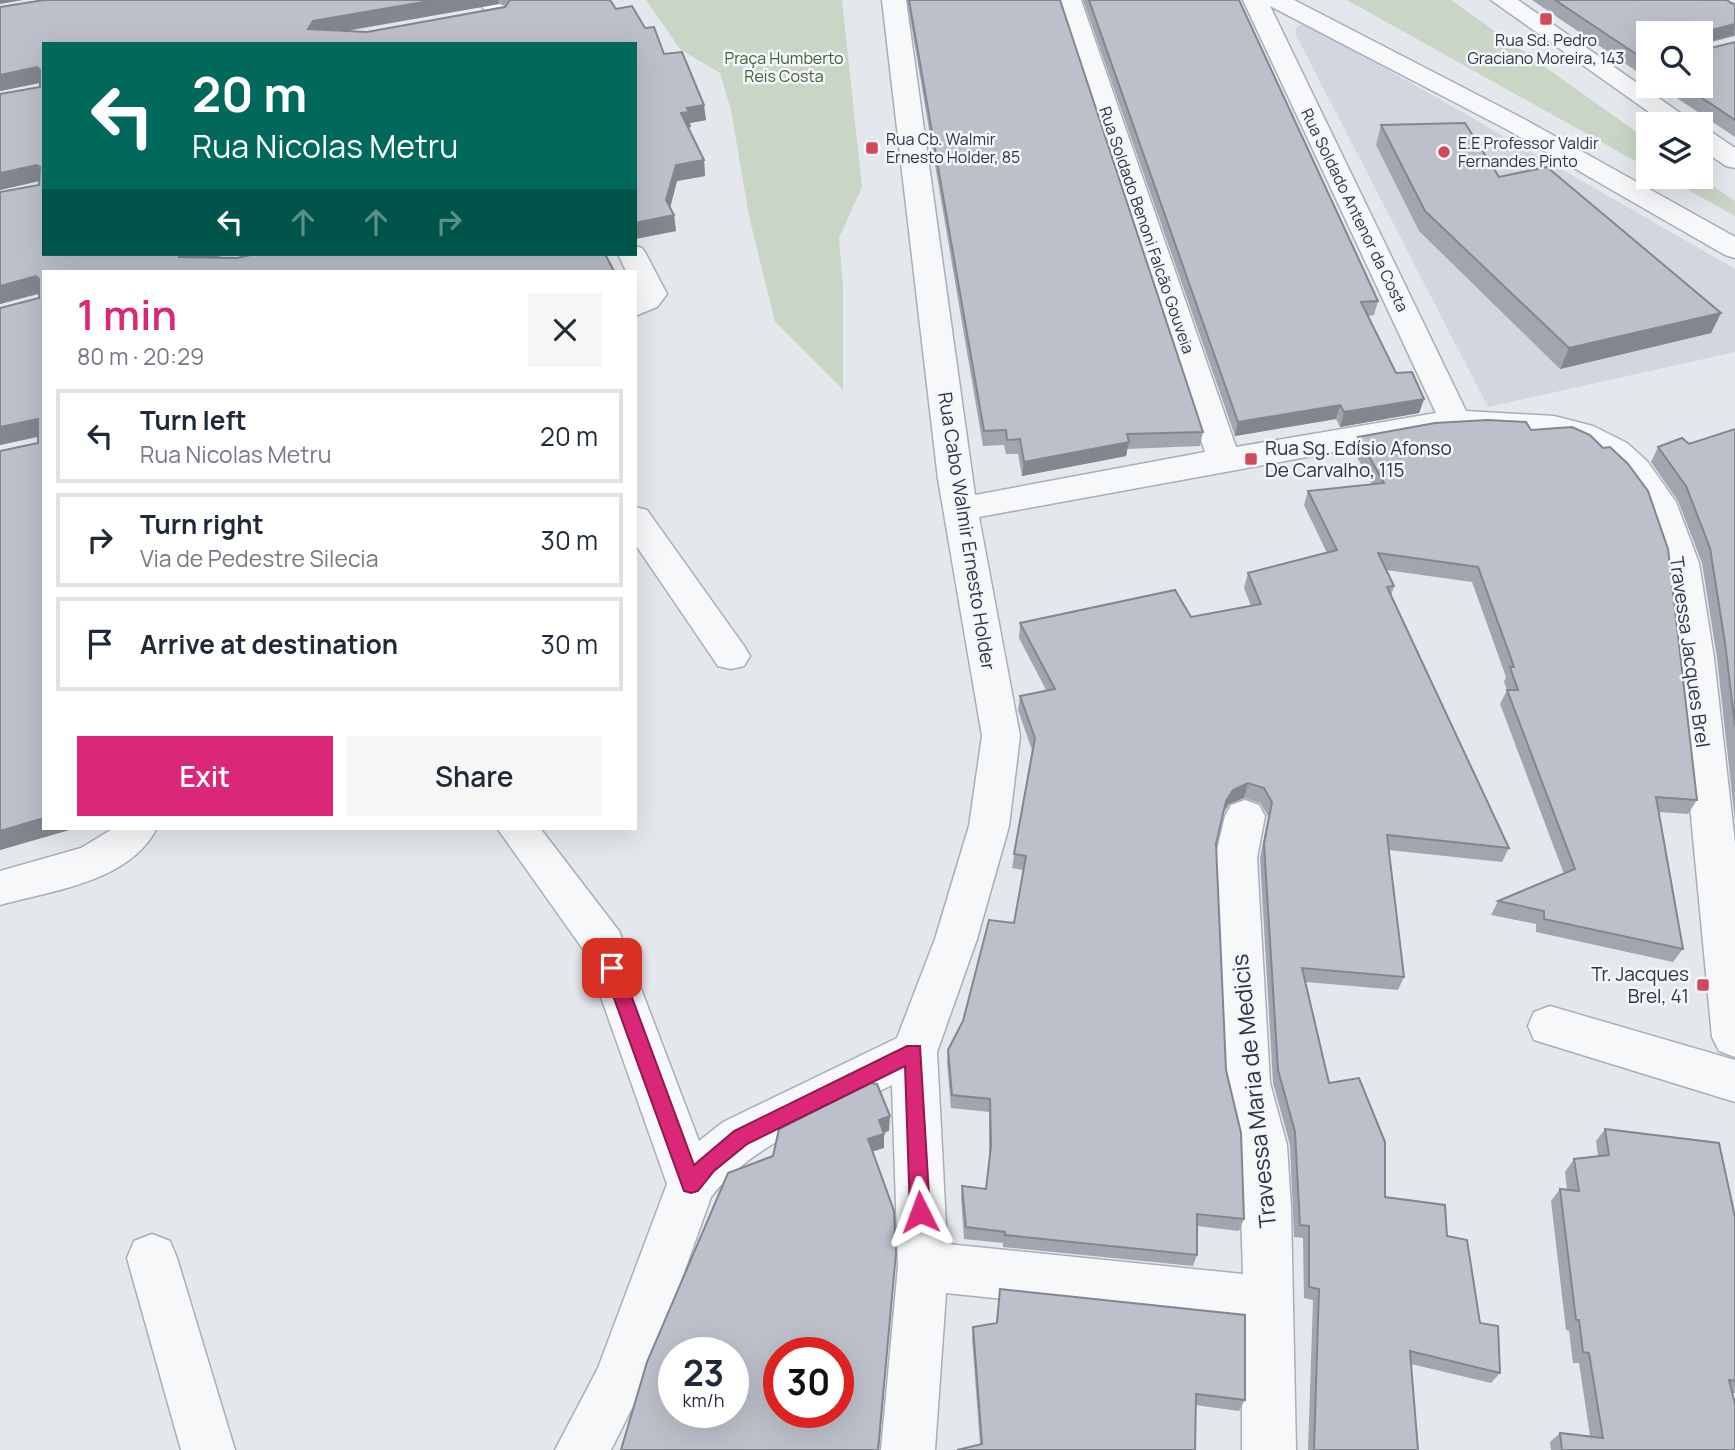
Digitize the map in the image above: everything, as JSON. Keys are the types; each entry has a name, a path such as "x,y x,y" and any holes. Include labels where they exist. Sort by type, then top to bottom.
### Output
{"street":[{"name":"Rua Cabo Walmir Ernesto Holder","path":"894,0 961,509 1001,736 989,826 956,939 914,1052"},
{"name":"Rua Soldado Benoni Falcão Gouveia","path":"1069,0 1224,459"},
{"name":"Rua Soldado Antenor da Costa","path":"1255,0 1455,420"},
{"path":"1276,0 1515,124 1735,249"},
{"path":"1503,0 1666,112"},
{"path":"472,19 495,7 513,42"},
{"path":"1608,72 1635,66"},
{"path":"1713,144 1735,160"},
{"path":"633,256 651,288 648,300 637,307"},
{"name":"Travessa Jacques Brel","path":"961,509 1224,459 1455,420 1554,426 1582,433 1615,450 1635,469 1659,502 1683,573 1735,1037"},
{"path":"637,521 731,656"},
{"name":"Travessa Maria de Medicis","path":"1245,816 1236,858 1239,954 1247,1083 1263,1145 1269,1450"},
{"path":"0,888 95,860 122,846 135,830"},
{"path":"518,830 604,944 691,1184"},
{"path":"1550,1026 1735,1081"},
{"path":"582,1450 619,1382 691,1184 707,1164 740,1138 914,1052 923,1266 908,1450"},
{"path":"152,1258 208,1450"},
{"path":"923,1266 1268,1302"}],"shaded area":[{"name":"E.E Professor Valdir Fernandes Pinto","path":"1300,25 1312,26 1735,269 1735,352 1488,407 1296,35 1296,28"}],"green space":[{"name":"Praça Humberto Reis Costa","path":"646,0 842,0 862,187 839,238 843,286 843,390 775,322 749,216 731,110 720,73 680,49"},
{"path":"1347,0 1451,0 1636,131 1636,161"},
{"path":"1713,186 1735,201 1735,216 1687,189 1713,189"}],"building":[{"path":"44,0 435,0 313,21 308,29 367,32 505,7 510,0 610,0 616,9 632,6 645,28 654,27 664,54 682,52 704,105 687,108 689,112 681,113 704,160 676,165 666,200 674,215 637,223 637,42 42,42 42,256 606,256 613,270 42,270 42,819 0,831 0,451 38,443 38,419 0,427 0,308 39,298 39,279 36,276 0,286 0,192 39,185 40,167 37,165 0,173 0,94 40,87 40,70 37,67 0,75 0,7"},
{"path":"909,0 1060,0 1203,432 1127,434 1129,442 1024,462 1020,439 1007,440 1006,430 984,431"},
{"path":"1089,0 1239,0 1378,301 1361,302 1396,373 1412,372 1424,399 1344,412 1340,405 1238,422"},
{"path":"1555,0 1727,0 1735,4 1735,24 1713,30 1713,21 1636,21 1636,54"},
{"path":"1735,42 1735,120 1702,98 1713,98 1713,48"},
{"path":"1465,123 1499,177 1547,167 1721,313 1569,348 1425,211 1381,125"},
{"path":"1487,420 1526,422 1531,430 1572,427 1590,435 1603,448 1610,447 1628,464 1648,491 1668,549 1697,800 1656,797 1683,949 1544,919 1544,911 1498,901 1575,869 1507,690 1518,690 1510,667 1514,667 1478,567 1378,553 1394,586 1387,587 1509,848 1387,835 1404,977 1302,968 1329,1083 1359,1078 1385,1142 1385,1197 1445,1205 1447,1236 1467,1240 1480,1323 1498,1326 1500,1373 1410,1351 1418,1450 1314,1450 1319,1289 1309,1287 1309,1226 1300,1225 1295,1132 1278,1070 1264,844 1272,802 1264,788 1248,783 1233,790 1226,801 1216,844 1226,1070 1241,1133 1244,1219 1197,1214 1197,1255 1005,1235 1005,1232 966,1227 962,1186 986,1189 991,1146 990,1099 952,1095 948,1050 963,1021 989,920 1014,923 1026,856 1014,854 1035,738 1020,696 1055,689 1020,623 1175,590 1191,617 1261,604 1248,573 1337,550 1308,491 1384,483 1358,437 1435,423"},
{"path":"1735,429 1735,726 1710,548 1686,486 1658,447 1682,438 1689,444"},
{"path":"871,1083 877,1084 890,1116 879,1120 884,1134 868,1139 894,1211 896,1253 878,1450 621,1450 647,1362 728,1173 773,1156 779,1129"},
{"path":"1605,1129 1719,1143 1735,1217 1735,1381 1729,1380 1735,1404 1735,1450 1562,1450 1560,1433 1603,1438 1589,1353 1583,1352 1579,1320 1576,1320 1560,1189 1579,1191 1574,1159 1609,1155"},
{"path":"1000,1289 1245,1315 1245,1400 1196,1394 1195,1450 957,1450 982,1444 973,1327 997,1323"}],"place":[{"name":"Rua Sd. Pedro Graciano Moreira, 143","path":"1546,19"},
{"name":"Rua Cb. Walmir Ernesto Holder, 85","path":"872,148"},
{"name":"E.E Professor Valdir Fernandes Pinto","path":"1444,152"},
{"name":"Rua Sg. Edísio Afonso De Carvalho, 115","path":"1251,459"},
{"name":"Tr. Jacques Brel, 41","path":"1703,985"}],"route":[{"path":"612,968 691,1184 707,1164 740,1138 914,1052 920,1212"}]}
